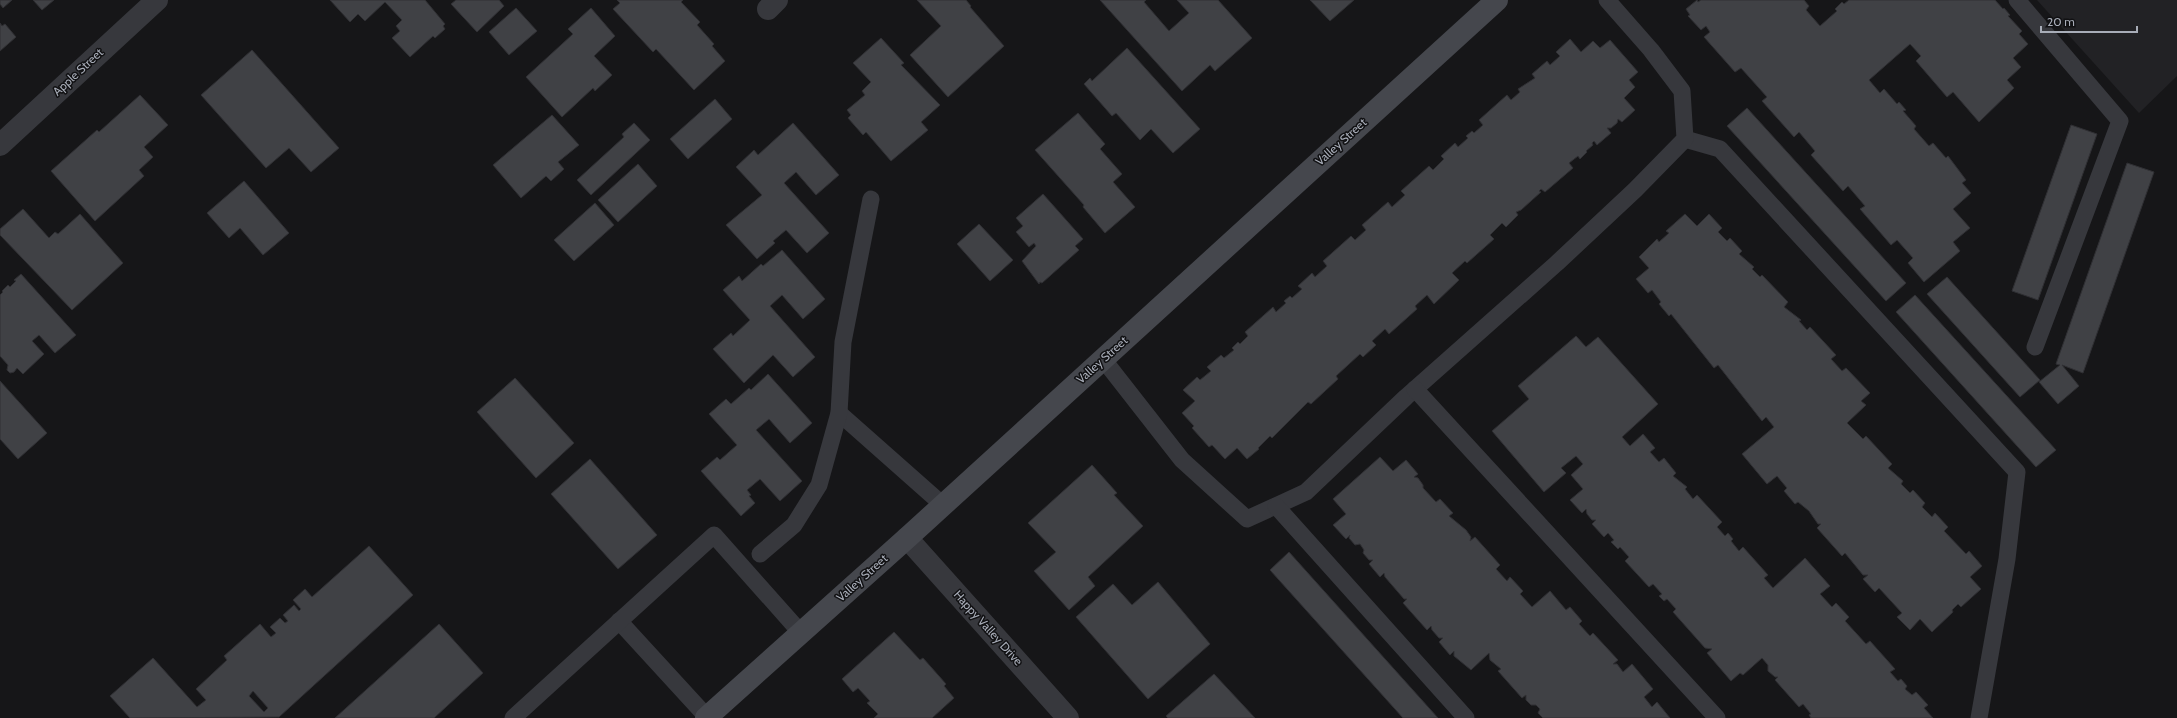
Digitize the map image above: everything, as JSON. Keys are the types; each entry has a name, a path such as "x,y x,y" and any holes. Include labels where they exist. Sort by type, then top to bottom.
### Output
{"street":[{"name":"Apple Street","path":"0,145 157,0"},
{"name":"Valley Street","path":"706,718 907,538 1497,0"},
{"name":"Happy Valley Drive","path":"907,538 1068,718"}],"lane":[{"path":"1103,359 1182,460 1247,519 1306,492 1415,389 1557,263 1635,190 1685,138 1682,91 1651,50 1607,0"},
{"path":"2017,0 2120,121 2036,347"},
{"path":"1685,138 1720,149 2017,472 2007,559 1979,718"},
{"path":"760,554 794,525 818,485 839,413 843,342 871,199"},
{"path":"1415,389 1717,718"},
{"path":"839,413 943,505"},
{"path":"1276,506 1466,718"},
{"path":"513,718 714,535 801,633"},
{"path":"620,621 706,718"}],"shaded area":[{"path":"2037,0 2177,0 2177,76 2139,113"}],"building":[{"path":"0,0 12,0 3,8 0,4"},
{"path":"33,0 54,0 42,10"},
{"path":"330,0 425,0 445,24 443,26 445,29 435,38 433,36 410,57 392,38 400,31 396,26 402,20 385,2 365,21 358,14 350,22"},
{"path":"456,0 499,0 504,6 477,32 451,4"},
{"path":"617,0 683,0 681,2 700,22 697,25 714,44 712,46 725,61 694,90 656,49 653,52 613,9 620,3"},
{"path":"917,0 966,0 971,6 970,7 1004,46 948,97 910,55 941,26"},
{"path":"1100,0 1146,0 1144,2 1169,31 1189,13 1177,0 1218,0 1252,38 1215,71 1210,65 1182,91"},
{"path":"1310,0 1354,0 1330,21"},
{"path":"1697,0 1698,2 1701,0 1804,0 1809,6 1806,10 1820,26 1837,11 1835,9 1842,2 1844,4 1849,0 1995,0 2003,9 2004,8 2010,15 2008,16 2022,31 2019,34 2028,44 2013,58 2021,67 2007,80 2014,88 1979,122 1953,92 1947,97 1916,61 1921,56 1910,44 1869,80 1880,93 1884,89 1897,104 1899,102 1906,110 1903,111 1916,126 1914,129 1929,146 1933,143 1946,158 1948,156 1966,180 1962,183 1971,193 1953,209 1970,228 1953,242 1960,251 1924,282 1908,263 1913,258 1897,240 1891,245 1860,209 1865,206 1848,186 1843,191 1811,155 1815,151 1799,132 1794,137 1762,101 1767,97 1741,68 1735,72 1704,37 1710,32 1706,26 1701,30 1688,16 1690,15 1686,9"},
{"path":"516,8 537,31 509,55 489,32"},
{"path":"591,8 615,36 594,56 612,75 595,91 593,88 562,117 526,77 573,34 568,29"},
{"path":"0,23 2,26 5,24 16,37 0,51"},
{"path":"881,38 904,63 901,65 940,105 921,122 928,130 891,161 866,132 863,135 848,118 851,115 847,110 865,95 862,91 871,82 853,63"},
{"path":"1570,39 1581,52 1593,41 1600,48 1610,40 1638,72 1629,80 1635,87 1624,98 1635,110 1622,122 1618,119 1617,123 1611,128 1607,128 1611,133 1597,145 1594,141 1592,143 1593,145 1580,159 1578,156 1569,163 1573,168 1545,192 1541,189 1539,191 1541,192 1521,210 1516,212 1518,215 1506,227 1502,223 1490,235 1494,239 1467,263 1465,261 1452,273 1459,280 1434,304 1427,295 1415,306 1417,309 1389,334 1385,329 1372,341 1376,345 1363,357 1360,354 1336,376 1338,379 1311,404 1308,402 1272,438 1270,436 1258,448 1259,449 1247,459 1237,448 1225,459 1212,445 1209,447 1192,428 1194,426 1182,413 1195,401 1183,390 1197,377 1200,380 1211,371 1207,367 1221,355 1224,358 1234,350 1232,348 1238,342 1240,344 1248,336 1245,332 1273,307 1276,312 1286,303 1284,301 1290,296 1292,298 1302,289 1298,286 1312,273 1315,277 1327,266 1323,261 1351,236 1355,240 1366,230 1362,225 1388,202 1392,207 1405,195 1401,191 1429,166 1433,170 1444,159 1441,156 1455,143 1458,147 1468,138 1466,136 1472,131 1474,133 1483,125 1479,120 1507,95 1511,100 1520,92 1518,89 1535,78 1532,74 1547,61 1550,65 1560,56 1556,52"},
{"path":"1127,48 1200,129 1173,153 1151,129 1140,140 1116,113 1112,116 1084,84 1090,78 1092,81"},
{"path":"252,50 339,148 311,172 289,148 266,168 201,95"},
{"path":"140,95 168,125 144,147 153,157 139,170 144,176 95,221 51,171 97,130 99,132"},
{"path":"715,99 732,119 688,159 670,139"},
{"path":"1747,108 1906,283 1886,301 1727,126"},
{"path":"1078,113 1105,144 1100,149 1122,174 1113,182 1135,207 1105,233 1083,207 1084,205 1035,150"},
{"path":"552,115 579,145 558,162 564,169 551,181 546,176 521,198 493,165"},
{"path":"634,123 650,140 591,195 577,180 624,137 622,134"},
{"path":"793,123 839,175 816,195 796,172 784,183 829,233 807,253 786,230 773,241 775,243 757,259 726,225 762,195 736,167 754,150 758,155"},
{"path":"2071,125 2097,134 2038,300 2012,291"},
{"path":"2127,163 2154,172 2083,373 2062,365 2079,386 2058,404 2039,382 2060,365 2056,364"},
{"path":"638,164 657,186 618,222 598,200"},
{"path":"244,181 289,233 263,255 240,228 229,238 207,213"},
{"path":"1043,194 1083,239 1075,246 1079,250 1039,284 1022,261 1036,246 1034,243 1029,247 1016,232 1023,226 1016,218"},
{"path":"595,203 614,225 574,261 554,240"},
{"path":"23,209 49,238 55,232 58,234 80,214 123,263 72,310 0,235 0,229"},
{"path":"1685,214 1697,226 1709,214 1722,228 1718,232 1727,241 1730,238 1742,251 1739,254 1754,267 1752,269 1760,277 1762,275 1788,302 1784,307 1801,320 1799,321 1807,330 1810,327 1836,355 1831,359 1842,371 1846,368 1870,393 1861,401 1866,405 1847,423 1863,439 1866,436 1892,464 1888,468 1903,481 1901,484 1910,493 1913,490 1925,503 1922,507 1932,517 1935,513 1948,527 1944,531 1966,554 1969,551 1982,566 1970,577 1981,589 1961,607 1958,604 1952,610 1953,612 1932,632 1920,619 1910,630 1897,617 1902,613 1879,588 1875,592 1863,579 1868,575 1863,575 1845,553 1842,556 1817,528 1821,524 1818,524 1809,511 1798,502 1795,504 1784,491 1787,488 1777,476 1767,484 1742,454 1774,427 1766,417 1762,421 1718,365 1714,368 1671,314 1669,316 1659,304 1661,302 1652,290 1648,293 1636,279 1649,268 1639,257 1657,239 1659,242 1669,233 1666,231"},
{"path":"979,224 1013,260 990,281 957,244"},
{"path":"782,250 825,299 803,319 782,295 770,306 815,357 793,377 773,355 744,383 713,349 731,333 733,336 750,320 723,290 739,276 742,281 761,264 763,266"},
{"path":"21,274 76,335 55,353 39,335 32,341 44,354 23,374 17,368 14,372 10,373 7,370 8,365 0,356 0,295 8,285 10,287 16,281 14,280"},
{"path":"1947,277 2040,380 2020,397 1927,294"},
{"path":"1915,295 2056,450 2036,467 1896,312"},
{"path":"1576,336 1586,347 1598,337 1658,404 1622,437 1630,446 1643,434 1655,448 1650,452 1659,462 1664,458 1676,473 1673,476 1687,487 1685,489 1693,499 1697,495 1722,522 1717,527 1725,536 1728,533 1733,539 1731,541 1739,551 1743,547 1768,575 1764,578 1773,588 1805,558 1830,586 1820,594 1832,607 1836,603 1849,617 1845,621 1866,644 1870,641 1895,669 1890,672 1898,681 1901,679 1907,686 1905,689 1912,695 1916,692 1928,705 1924,708 1933,718 1811,718 1809,715 1811,714 1803,704 1799,707 1775,680 1778,677 1775,677 1768,671 1768,665 1762,658 1743,675 1740,673 1731,681 1707,653 1712,649 1705,648 1673,612 1676,609 1667,599 1664,601 1659,596 1662,594 1653,584 1649,587 1625,561 1629,557 1620,547 1618,549 1611,542 1614,540 1608,533 1604,537 1592,524 1596,520 1592,520 1587,514 1586,509 1582,513 1570,500 1583,489 1571,475 1583,464 1576,456 1561,468 1566,473 1544,492 1492,431 1529,399 1518,386"},
{"path":"768,374 812,423 790,443 769,419 756,430 802,481 780,501 760,479 747,490 751,495 749,496 755,503 741,516 701,471 717,457 720,460 737,445 709,414 726,399 731,404 749,388 751,390"},
{"path":"515,378 574,443 536,478 477,412"},
{"path":"0,381 47,433 18,459 0,439"},
{"path":"1380,457 1393,471 1406,460 1418,474 1414,477 1418,478 1423,485 1423,488 1436,502 1440,499 1453,513 1449,516 1466,530 1471,537 1470,541 1475,537 1500,565 1496,569 1507,581 1510,577 1523,591 1520,594 1532,607 1550,591 1566,610 1570,607 1582,621 1579,624 1590,636 1593,633 1618,660 1613,664 1617,664 1623,672 1632,664 1653,689 1644,697 1652,707 1657,702 1670,718 1543,718 1538,713 1540,709 1536,705 1531,705 1526,700 1526,695 1522,698 1498,671 1501,669 1490,660 1489,653 1471,670 1454,656 1454,651 1450,655 1439,642 1443,638 1439,638 1432,630 1431,626 1427,630 1403,603 1407,599 1404,599 1385,577 1384,573 1380,577 1369,564 1373,560 1369,560 1363,553 1364,550 1360,544 1355,545 1349,538 1350,535 1346,539 1333,525 1346,514 1333,499"},
{"path":"590,459 657,535 618,569 551,494"},
{"path":"1092,465 1117,493 1114,495 1143,526 1088,577 1095,586 1069,610 1034,571 1056,552 1028,523"},
{"path":"369,546 413,595 279,717 130,718 110,696 153,658 197,707 206,700 196,689 227,660 224,656 260,624 271,637 276,633 270,627 280,618 285,623 288,621 283,615 294,605 299,611 301,609 293,600 305,589 312,597","holes":["253,691 268,708 264,712 249,696"]},
{"path":"1289,552 1438,718 1403,718 1270,570"},
{"path":"1158,582 1210,644 1148,699 1076,617 1113,584 1132,605"},
{"path":"439,624 483,673 434,718 335,718"},
{"path":"894,632 920,660 923,658 946,684 944,686 954,698 932,718 874,718 878,714 867,703 870,701 858,688 853,692 842,679"},
{"path":"1214,674 1255,718 1168,718 1166,716"}]}
